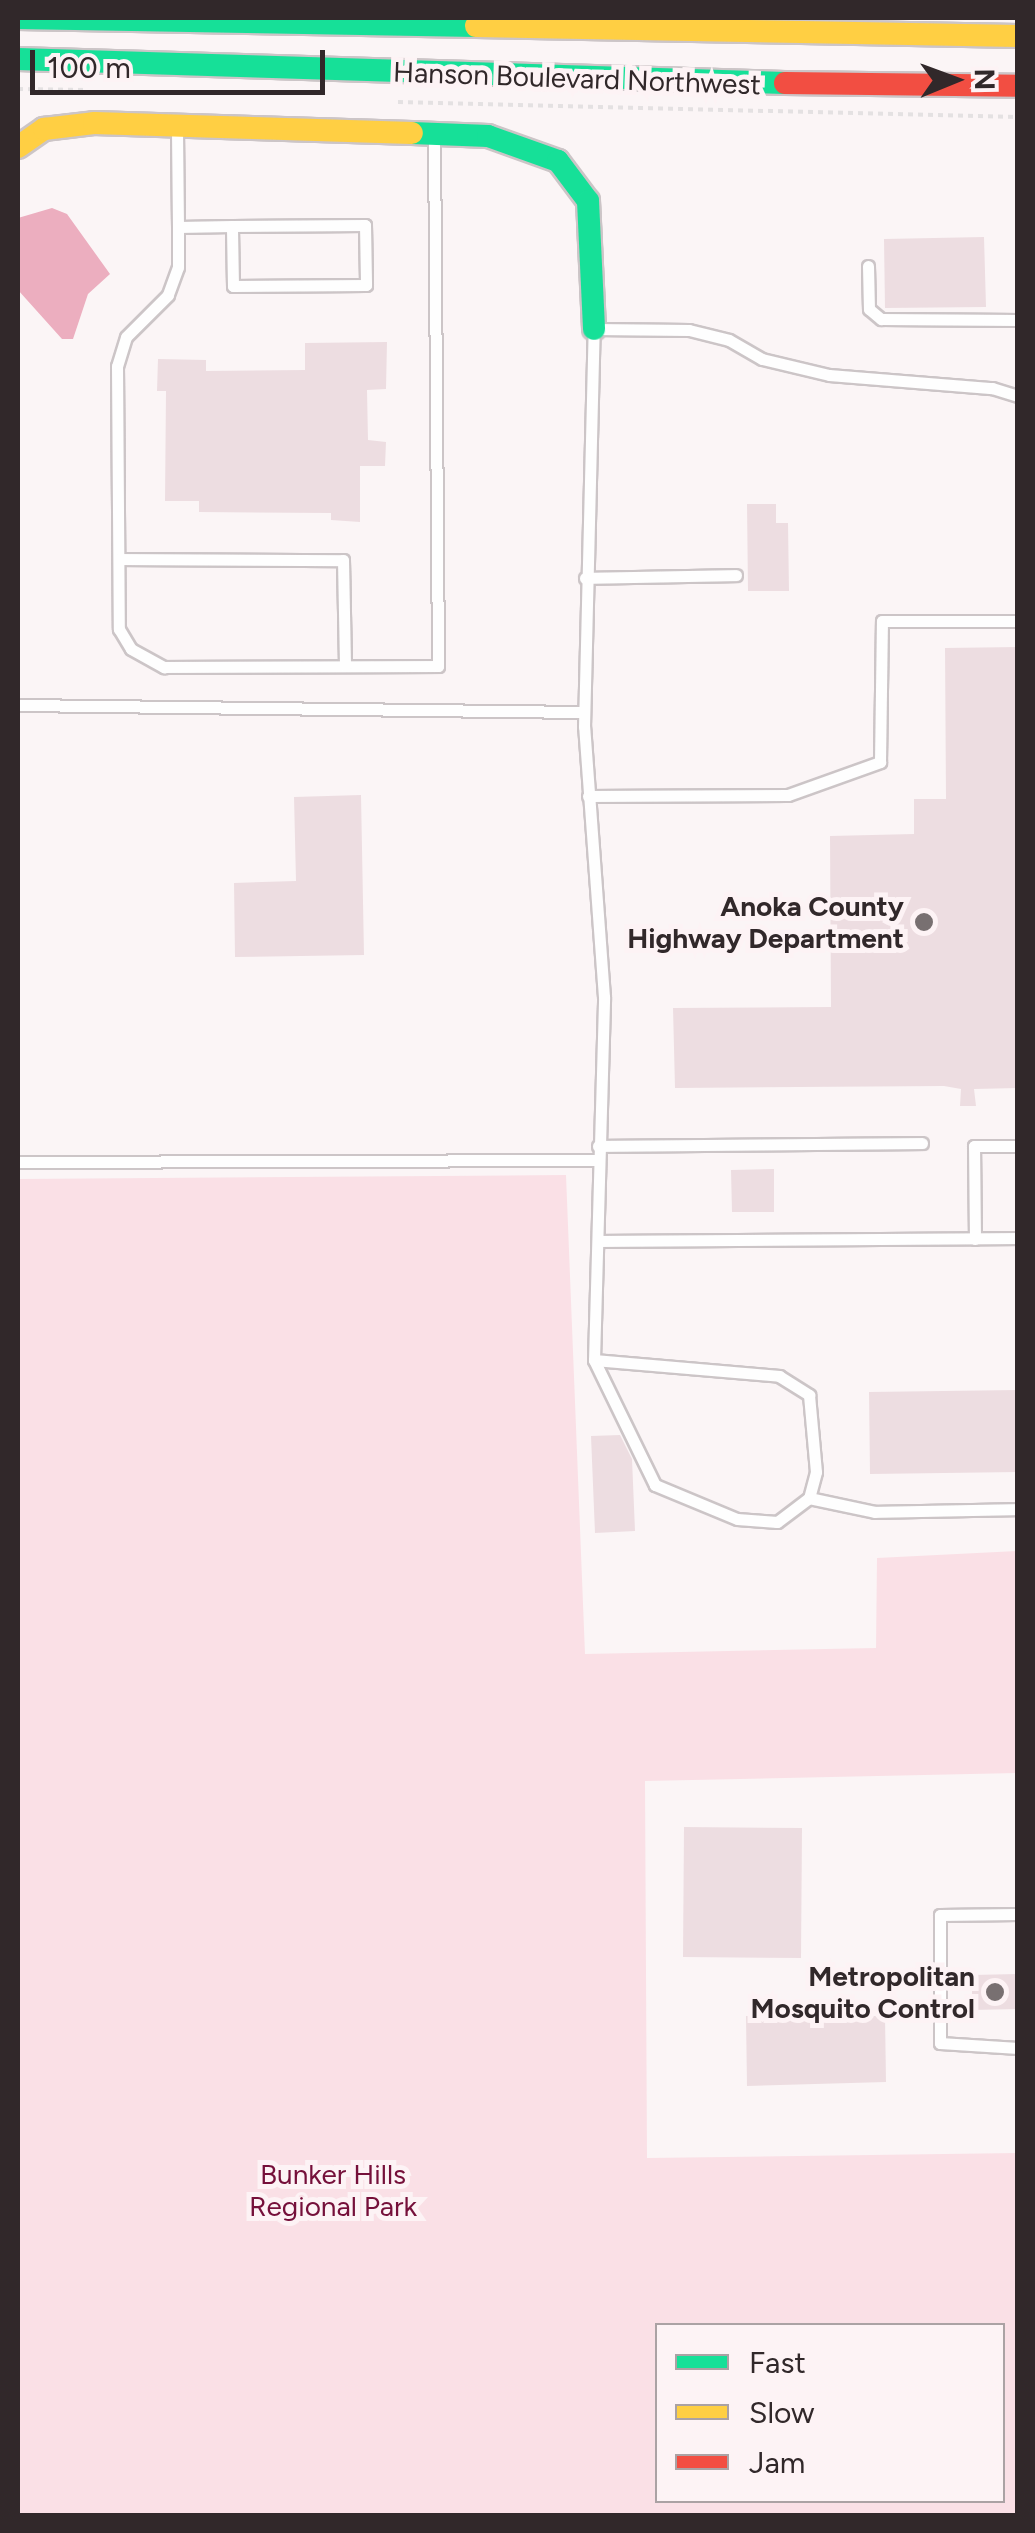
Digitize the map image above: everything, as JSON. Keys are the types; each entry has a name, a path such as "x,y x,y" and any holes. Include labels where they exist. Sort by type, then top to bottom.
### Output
{"main road":[{"name":"Hanson Boulevard Northwest","path":"18,18 871,27 1018,36"},
{"name":"Hanson Boulevard Northwest","path":"18,58 586,81 1018,86"},
{"path":"18,147 44,129 68,124 434,134 506,140 558,161 588,201 594,329"}],"lane":[{"path":"176,125 178,267 168,295 126,337 117,366 120,629 146,661 164,667 438,666 434,134"},
{"path":"178,227 232,226 365,224 366,285 234,286 232,226"},
{"path":"868,266 869,309 881,320 1018,320"},
{"path":"594,1360 778,1376 809,1395 816,1472 809,1498 777,1522 750,1520 685,1503 655,1485 594,1360 600,1241 598,1146 603,967 588,796 584,578 594,329 689,330 730,340 762,359 829,375 992,388 1018,396"},
{"path":"119,559 344,560 345,666"},
{"path":"584,578 736,575"},
{"path":"588,796 788,795 880,762 882,621 1018,621"},
{"path":"18,705 584,712"},
{"path":"598,1146 922,1143"},
{"path":"975,1239 974,1146 1018,1146"},
{"path":"18,1162 599,1160"},
{"path":"600,1241 1018,1238"},
{"path":"809,1498 875,1512 1018,1509"},
{"path":"1018,1914 940,1915 940,2043 1018,2048"}],"green space":[{"name":"Bunker Hills Regional Park","path":"566,1175 585,1654 876,1648 877,1558 1017,1551 1017,1773 645,1781 647,2158 1017,2153 1017,2515 18,2515 18,1179"}],"shaded area":[{"path":"52,208 67,214 110,274 88,294 73,339 62,339 18,290 18,218"}],"building":[{"path":"984,237 986,307 885,308 884,239"},
{"path":"387,342 386,389 367,390 368,440 386,442 385,466 360,466 360,522 331,520 331,513 199,512 199,501 165,501 166,391 157,391 158,359 206,360 206,371 305,370 305,343"},
{"path":"747,504 776,504 776,523 788,523 789,591 748,591"},
{"name":"Anoka County Highway Department","path":"1018,647 1018,1088 974,1089 976,1106 960,1106 961,1089 944,1086 675,1088 673,1008 831,1007 830,836 914,834 914,799 946,799 945,648"},
{"path":"361,795 364,955 235,957 234,883 296,881 294,797"},
{"path":"774,1169 774,1212 732,1212 731,1170"},
{"path":"1018,1390 1018,1472 870,1474 869,1392"},
{"path":"620,1435 632,1459 635,1531 595,1533 591,1436"},
{"path":"684,1827 802,1828 801,1958 683,1957"},
{"name":"Metropolitan Mosquito Control","path":"1018,1974 1018,2009 972,2010 972,1975"},
{"path":"746,2016 885,2016 886,2082 747,2086"}],"traffic: fast":[{"path":"18,18 476,26"},
{"path":"18,59 785,83"},
{"path":"412,133 488,136 558,161 588,201 594,329"}],"traffic: slow":[{"path":"476,26 1018,36"},
{"path":"18,147 44,129 94,123 412,133"}],"traffic: jam":[{"path":"785,83 1018,86"}],"place":[{"name":"Anoka County Highway Department","path":"924,922"},
{"name":"Metropolitan Mosquito Control","path":"995,1992"}]}
